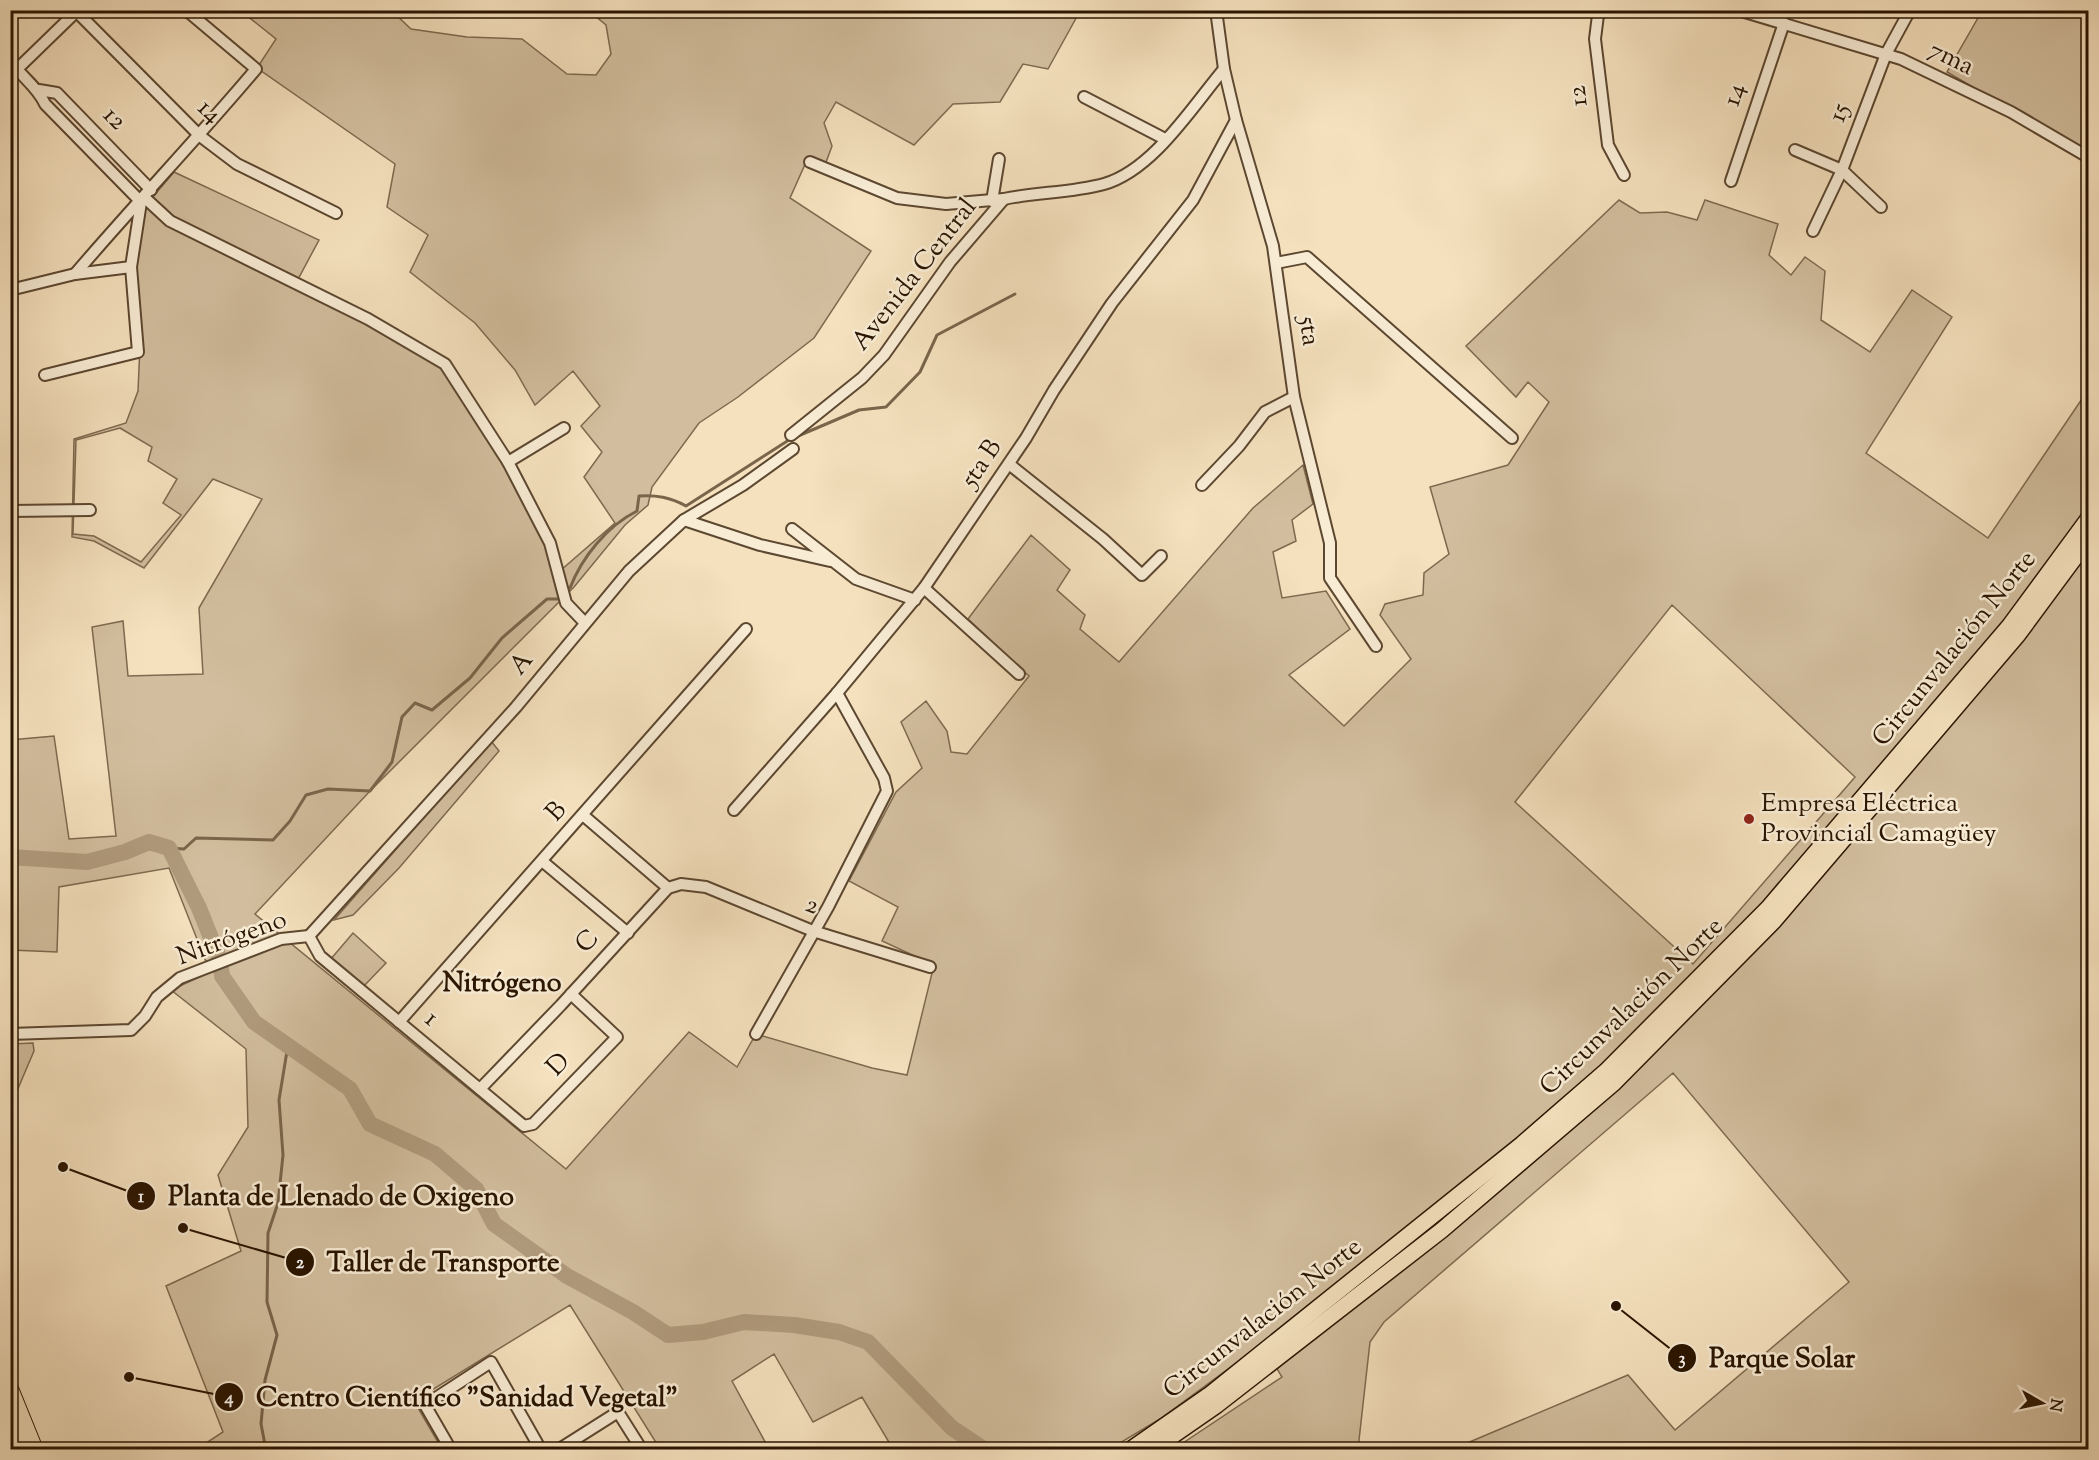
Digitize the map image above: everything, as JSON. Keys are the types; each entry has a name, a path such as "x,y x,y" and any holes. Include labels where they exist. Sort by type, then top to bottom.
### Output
{"highway":[{"name":"Circunvalación Norte","path":"1130,1449 1209,1395 1522,1144 1606,1071 1768,908 2010,625 2088,519"},
{"name":"Circunvalación Norte","path":"1152,1449 1217,1405 1433,1237 1614,1083 1774,921 2018,636 2088,540"}],"main road":[{"path":"10,1386 36,1449"},
{"path":"10,1415 24,1449"}],"street":[{"path":"75,274 104,239 146,197 200,136 256,69 186,10"},
{"name":"5ta","path":"1216,10 1224,69 1236,120 1276,263 1294,398 1330,543 1330,578 1376,646"},
{"name":"12","path":"1604,10 1598,15 1594,39 1608,146 1624,175"},
{"name":"7ma","path":"1738,10 1886,54 1948,81 2088,157"},
{"name":"15","path":"1813,231 1842,170 1886,54 1910,10"},
{"path":"12,69 77,11"},
{"name":"14","path":"77,11 200,136 237,164 336,213"},
{"name":"14","path":"1731,181 1784,23"},
{"name":"12","path":"12,69 39,90 57,93 146,197"},
{"name":"Avenida Central","path":"791,435 862,378 884,355 950,262 1004,199 1085,189 1129,174 1149,157 1224,69"},
{"name":"12","path":"39,90 45,104 146,197"},
{"path":"1084,97 1165,139"},
{"name":"5ta B","path":"734,810 837,693 924,588 1009,464 1112,303 1193,200 1236,120"},
{"path":"1794,150 1842,170 1881,207"},
{"path":"992,201 999,159"},
{"path":"810,162 897,198 946,204 1004,199"},
{"path":"45,375 138,352 131,267 146,197"},
{"path":"146,197 170,221 368,319 445,364 508,462 550,543 566,603 585,623"},
{"path":"1276,263 1307,257 1512,438"},
{"path":"10,290 75,274 131,267"},
{"path":"1202,485 1239,446 1265,412 1294,398"},
{"path":"508,462 564,428"},
{"name":"A","path":"309,936 516,707 629,571 684,520 743,485 793,449"},
{"path":"1009,464 1103,539 1142,575 1161,556"},
{"path":"10,510 90,510"},
{"path":"684,520 760,545 830,561"},
{"path":"792,529 830,561 856,579 915,600"},
{"path":"924,588 1019,674"},
{"name":"B","path":"399,1022 584,816 746,629"},
{"path":"756,1034 887,791 884,777 837,693"},
{"path":"584,816 668,888"},
{"path":"542,861 628,933"},
{"name":"2","path":"668,888 681,884 706,887 813,931 930,967"},
{"name":"C","path":"480,1089 668,888"},
{"name":"Nitrógeno","path":"10,1034 131,1030 145,1016 156,997 180,978 281,939 309,936"},
{"name":"1","path":"309,936 320,956 524,1126 533,1124"},
{"name":"D","path":"533,1124 617,1037 570,994"},
{"path":"451,1449 425,1405 491,1362 541,1449"},
{"path":"558,1449 618,1412 642,1449"}],"shaded area":[{"path":"241,11 392,11 411,29 467,37 522,39 567,74 596,75 611,54 606,25 589,11 1080,11 1048,69 1023,64 1000,102 953,104 914,145 836,102 824,123 832,146 825,165 807,160 790,198 871,251 814,338 738,397 699,423 652,487 648,505 625,525 574,587 370,791 255,914 566,1169 689,1032 737,1067 756,1034 872,1068 907,1075 934,965 882,941 898,907 849,881 896,792 922,768 901,722 926,701 947,731 951,752 967,754 1029,676 968,619 1031,535 1070,570 1057,590 1085,615 1080,629 1119,662 1253,508 1303,465 1313,504 1292,520 1296,541 1273,552 1282,598 1326,591 1350,629 1289,675 1344,726 1411,659 1380,615 1385,604 1423,595 1424,573 1449,554 1430,487 1508,465 1549,402 1528,382 1516,397 1466,346 1619,200 1640,213 1667,212 1697,220 1705,200 1778,224 1769,255 1791,275 1805,257 1825,271 1821,320 1870,352 1912,290 1952,317 1866,453 1988,538 2088,390 2088,1449 1453,1449 1628,1375 1675,1430 1849,1282 1673,1073 1384,1322 1370,1342 1358,1449 1174,1449 1282,1377 1262,1344 1160,1419 1110,1449 893,1449 862,1397 813,1422 774,1354 732,1381 769,1449 660,1449 570,1305 414,1401 442,1449 201,1449 200,1447 223,1432 166,1286 241,1251 218,1175 248,1127 246,1049 171,990 210,972 169,868 59,887 57,952 11,950 10,740 54,736 69,839 116,836 92,627 123,621 128,676 203,674 199,608 262,499 213,479 144,568 94,541 72,537 74,439 126,423 138,391 140,346 131,273 140,212 174,172 319,240 295,285 442,363 508,462 561,570 615,523 584,477 602,452 581,426 600,406 573,371 535,405 515,370 475,323 410,272 428,235 387,207 395,164 257,68 276,39","holes":["120,428 152,447 148,461 177,479 163,503 181,515 141,562 94,536 73,534 76,440","1672,605 1855,777 1693,964 1515,802"]},
{"path":"1982,11 2088,11 2088,154 1947,72"},
{"path":"491,741 499,751 399,868 353,915 334,920"},
{"path":"353,933 386,963 362,988 330,960"},
{"path":"33,1043 34,1051 11,1105 11,1044"}],"waterway":[{"path":"798,436 859,410 886,407 920,372 937,335 1015,294"},
{"path":"570,588 581,565 597,544 616,525 637,511 639,496 663,497 686,506 792,438"},
{"path":"169,848 184,849 196,838 273,840 290,821 306,795 328,789 370,791 392,762 402,717 415,703 432,710 470,678 502,638 547,599 559,599"},
{"path":"10,857 87,862 125,852 149,842 169,848 199,908 220,960 222,976 254,1022 350,1089 370,1124 435,1154 476,1189 494,1224 567,1276 633,1312 668,1335 703,1332 744,1322 794,1325 839,1332 868,1342 952,1428 985,1450"},
{"path":"266,1450 261,1424 265,1380 277,1335 267,1302 268,1233 278,1203 283,1155 279,1100 288,1045"}],"place":[{"name":"Empresa Eléctrica Provincial Camagüey","path":"1749,819"},
{"name":"Planta de Llenado de Oxigeno","path":"63,1167"},
{"name":"Taller de Transporte","path":"183,1228"},
{"name":"Parque Solar","path":"1616,1306"},
{"name":"Centro Científico \"Sanidad Vegetal\"","path":"129,1377"}],"district":[{"name":"Nitrógeno","path":"502,984"}]}
